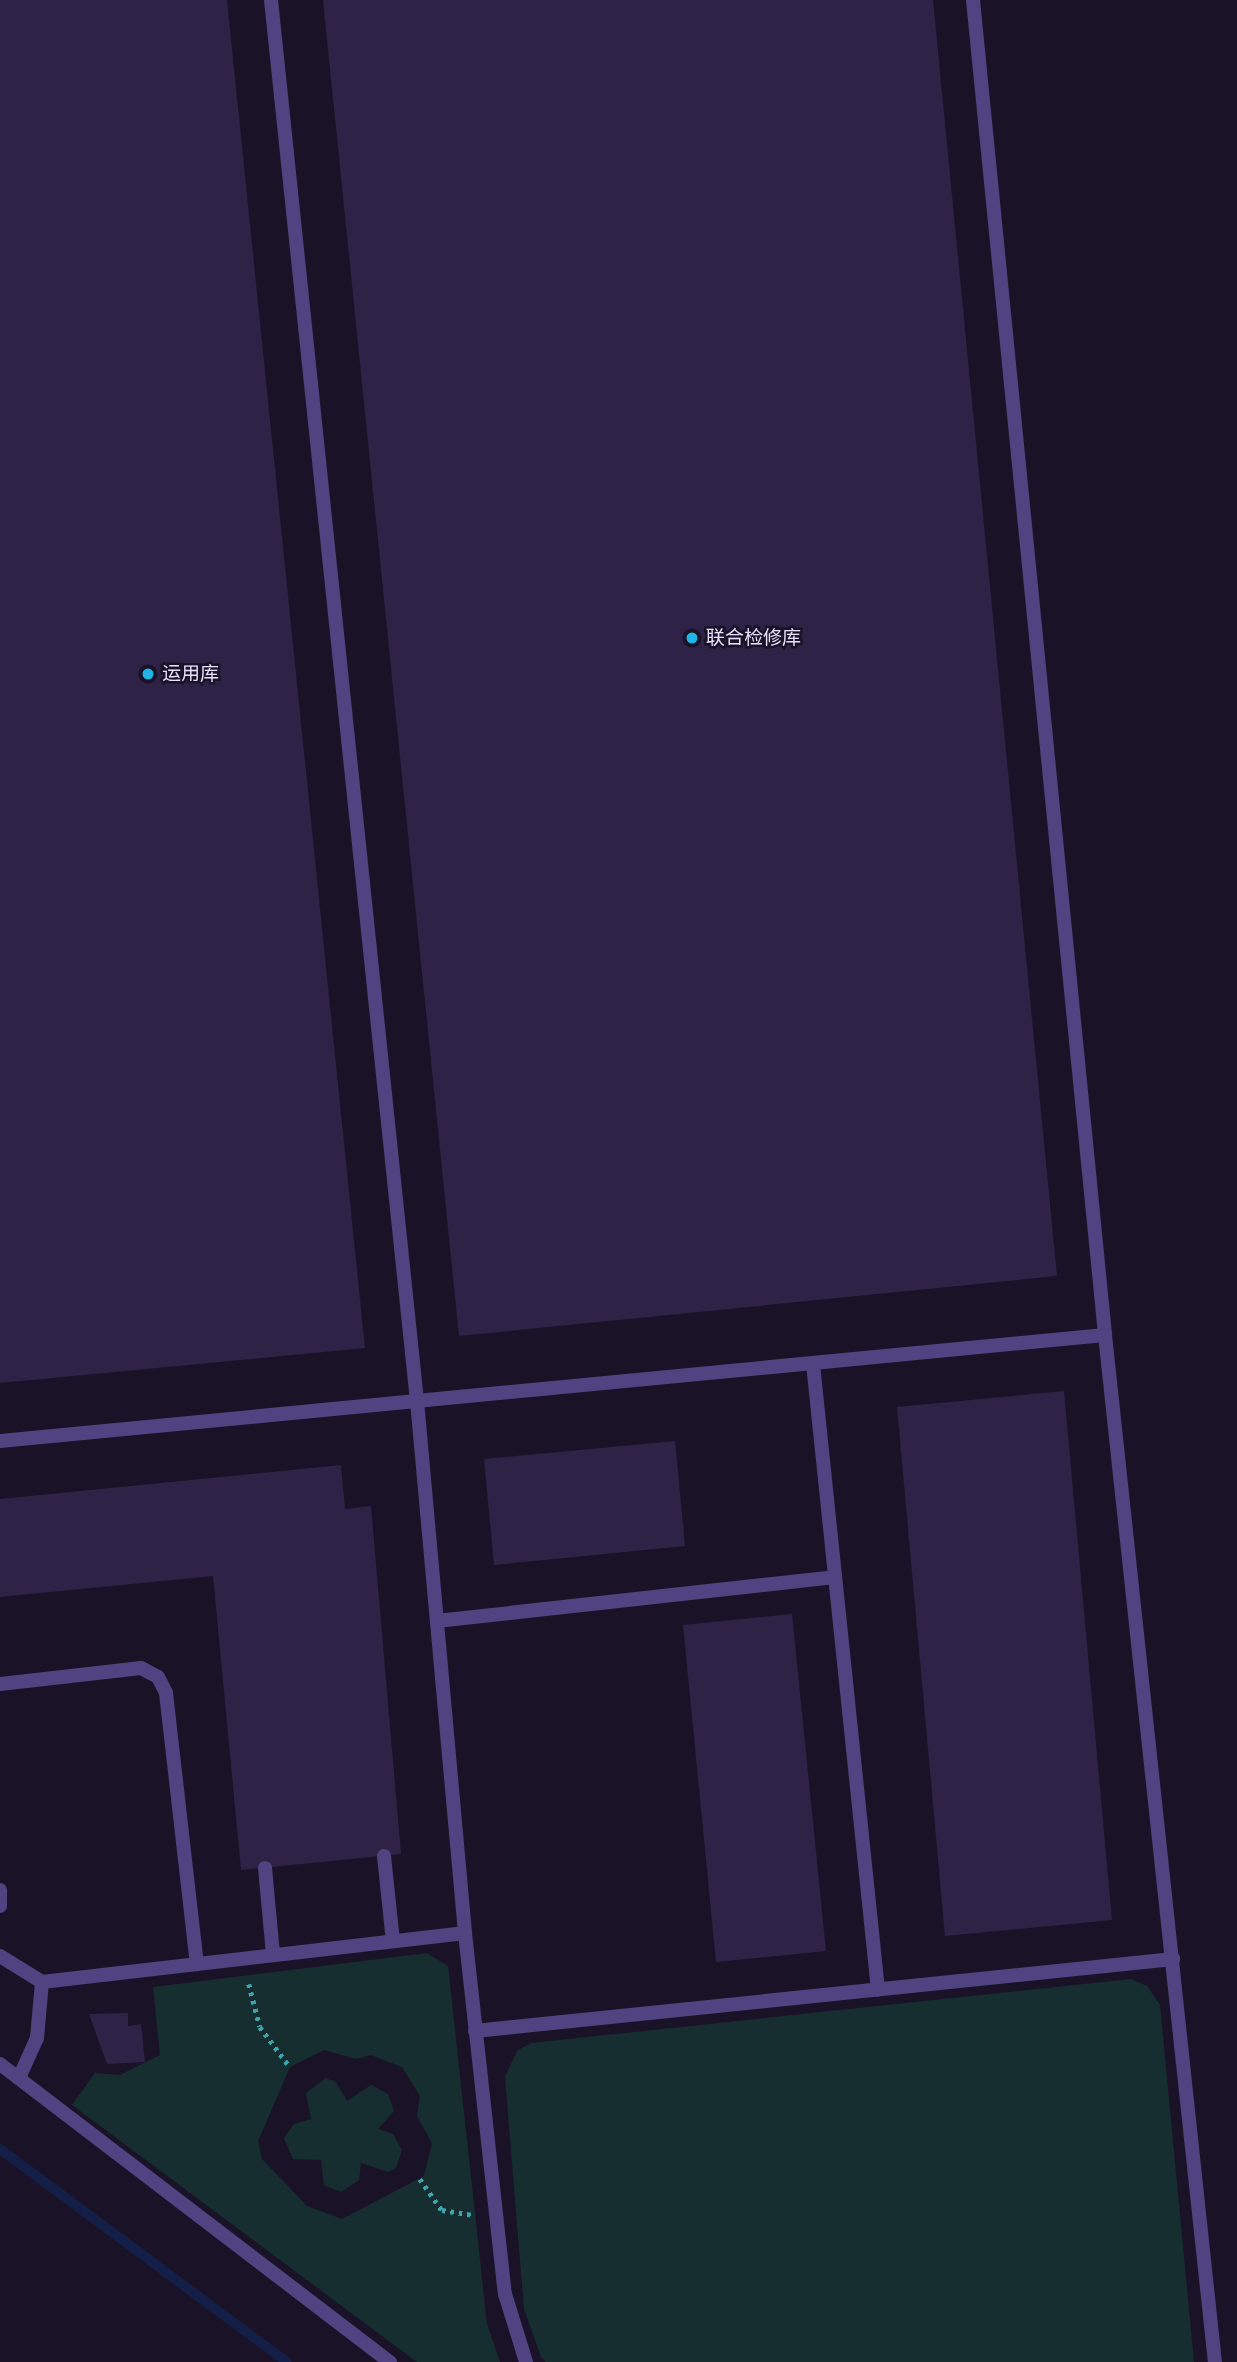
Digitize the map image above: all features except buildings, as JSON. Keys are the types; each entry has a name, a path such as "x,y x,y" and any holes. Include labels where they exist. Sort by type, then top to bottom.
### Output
{"street":[{"path":"271,0 417,1401 464,1933 510,2322 526,2362"},
{"path":"973,0 1105,1335 1215,2362"},
{"path":"0,1441 1105,1335"},
{"path":"813,1364 878,1990"},
{"path":"437,1621 835,1577"},
{"path":"0,1684 141,1668 158,1677 166,1693 197,1964"},
{"path":"384,1856 393,1941"},
{"path":"265,1868 273,1955"},
{"path":"0,1890 0,1906"},
{"path":"0,1956 43,1982 464,1933"},
{"path":"475,2031 1173,1959"},
{"path":"19,2078 37,2038 43,1982"},
{"path":"0,2064 390,2362"}],"path":[{"path":"246,1958 260,2027 290,2067"},
{"path":"420,2179 442,2210 496,2215"}],"green space":[{"path":"427,1953 448,1966 487,2324 500,2362 417,2362 72,2105 95,2073 120,2075 160,2055 153,1987","holes":["324,2050 356,2059 371,2055 402,2067 420,2096 417,2116 432,2143 424,2176 342,2219 307,2206 262,2159 258,2141 290,2067"]},
{"path":"1131,1979 1147,1986 1160,2005 1194,2362 546,2362 541,2357 524,2309 505,2077 517,2051 531,2043"},
{"path":"326,2078 336,2082 347,2101 371,2085 388,2094 394,2111 378,2129 393,2134 402,2150 396,2168 388,2172 361,2163 359,2180 341,2192 324,2185 321,2160 293,2159 284,2138 294,2124 311,2119 306,2093"}],"waterway":[{"path":"0,2149 287,2362"}],"place":[{"name":"联合检修库","path":"692,638"},
{"name":"运用库","path":"148,674"}]}
